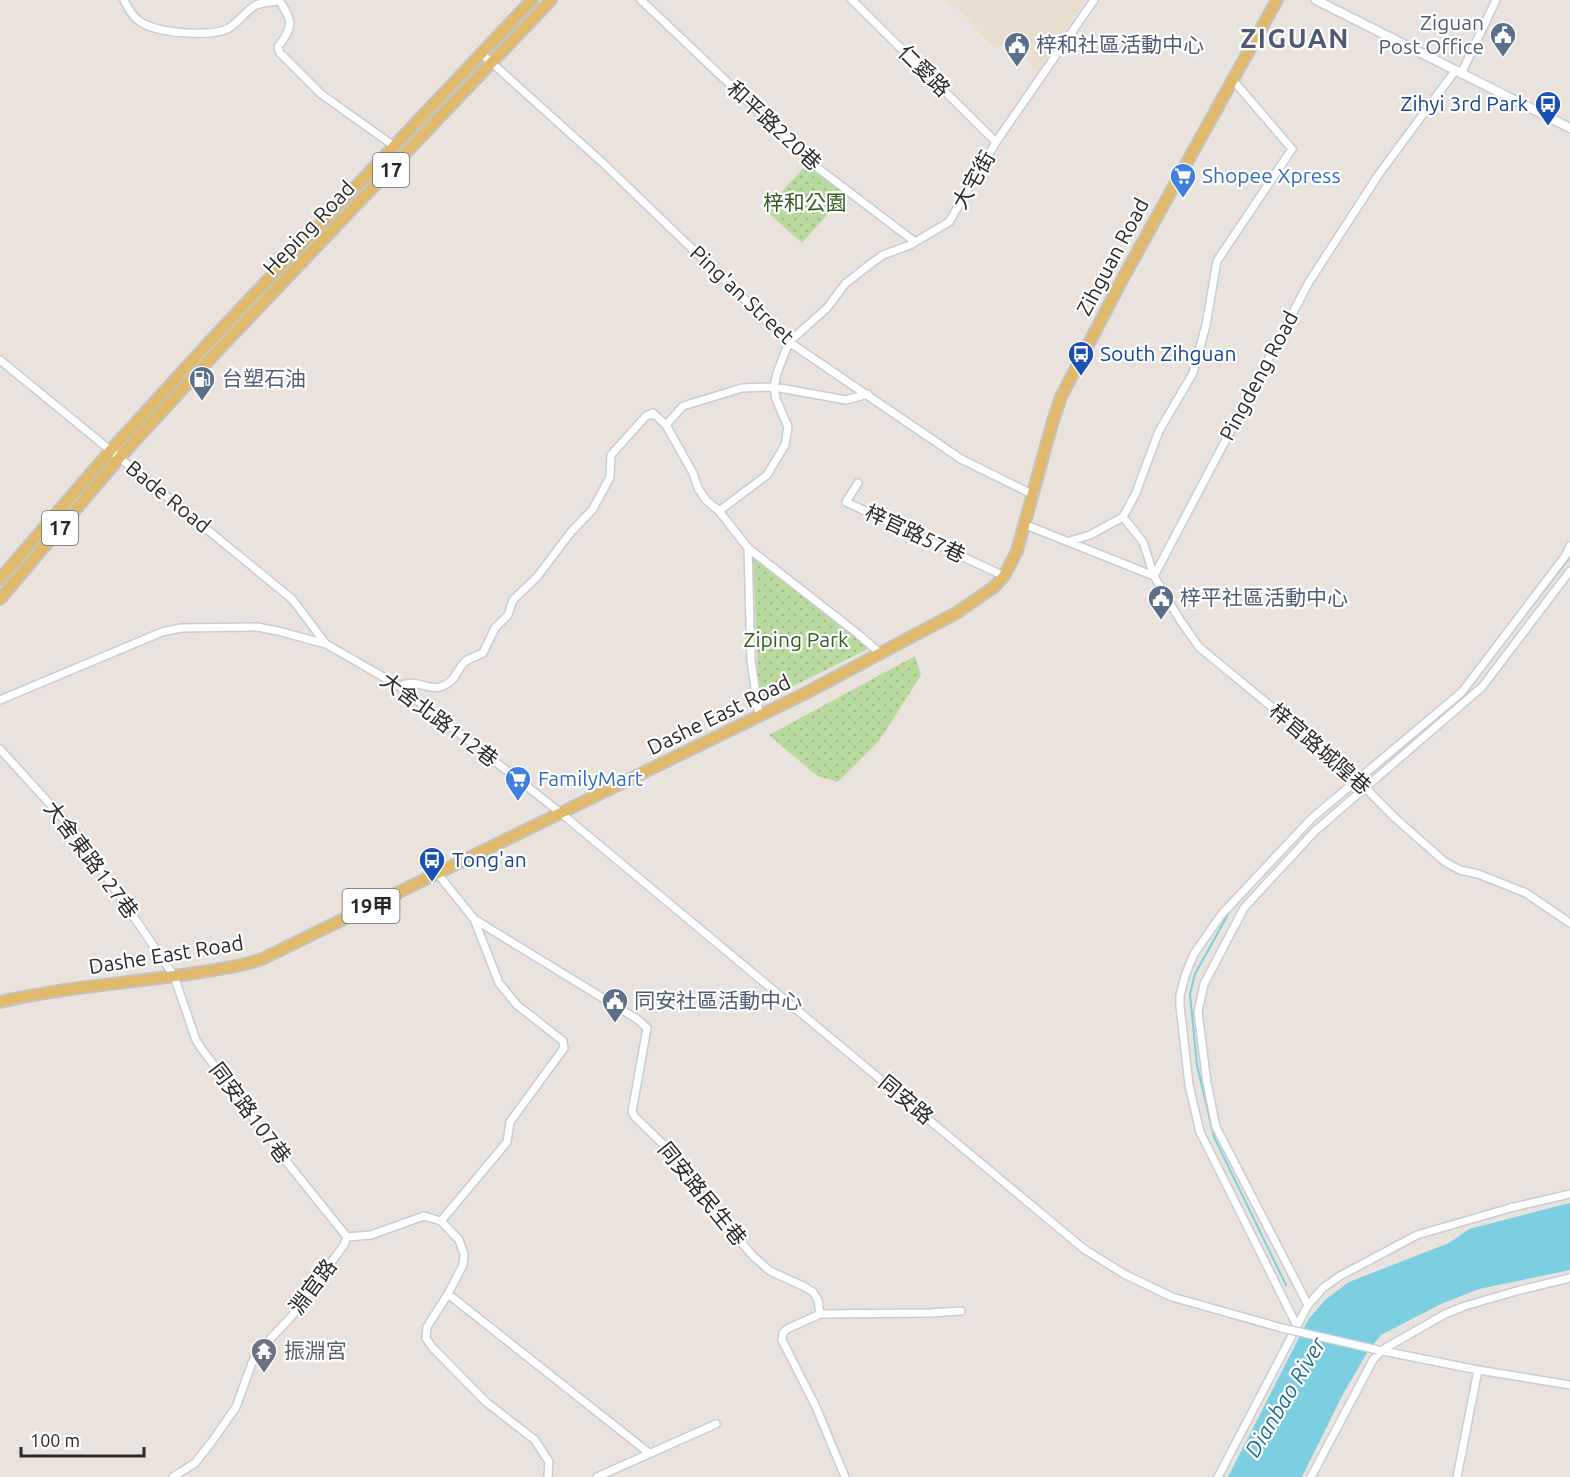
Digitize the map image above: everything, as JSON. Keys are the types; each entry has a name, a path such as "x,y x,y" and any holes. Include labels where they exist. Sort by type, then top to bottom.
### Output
{"main road":[{"name":"Heping Road","path":"115,454 299,246 532,0"},
{"name":"Heping Road","path":"115,454 309,256 551,0"},
{"name":"Zihguan Road","path":"880,654 971,604 994,587 1004,576 1017,551 1026,525 1061,397 1123,278 1277,0"},
{"path":"299,246 309,256"},
{"name":"17","path":"0,579 115,454"},
{"name":"17","path":"0,599 115,454"},
{"name":"Dashe East Road","path":"0,1002 59,991 250,964 562,814 880,654"}],"street":[{"path":"123,0 132,15 144,24 159,29 199,34 213,34 230,28 256,5 279,0 289,14 291,26 278,47 280,53 321,94 394,146"},
{"name":"和平路220巷","path":"641,0 819,169 915,242"},
{"name":"仁愛路","path":"852,0 996,142"},
{"name":"大宅街","path":"789,342 827,308 845,284 868,265 949,222 996,142 1094,0"},
{"path":"1316,0 1570,128"},
{"name":"Pingdeng Road","path":"1154,576 1309,282 1379,174 1458,72 1496,0"},
{"name":"Ping'an Street","path":"481,53 604,164 789,342 961,459 1034,495"},
{"path":"1070,541 1090,536 1123,517 1135,495 1159,431 1193,373 1206,325 1217,261 1292,149 1232,79"},
{"path":"719,511 767,475 782,452 788,427 776,399 774,387 789,342"},
{"name":"Bade Road","path":"0,360 292,599 326,644"},
{"path":"666,425 683,406 742,387 774,387 846,400 868,394"},
{"path":"399,686 408,682 416,682 438,688 451,682 468,659 483,652 495,628 508,615 513,600 537,577 571,532 594,509 610,477 611,455 646,416 653,413 666,425 706,500 719,511 748,548 858,634 880,654"},
{"name":"梓官路57巷","path":"858,483 846,502 1004,576"},
{"name":"梓官路城隍巷","path":"1123,517 1143,542 1154,576 1199,647 1358,779 1394,817 1445,862 1460,870 1478,874 1526,893 1570,923"},
{"path":"1026,525 1154,576"},
{"path":"1297,1326 1200,1132 1189,1085 1180,1006 1180,995 1186,973 1194,954 1221,915 1312,818 1462,692 1568,558 1570,546"},
{"path":"748,548 751,660 759,716"},
{"path":"1308,1305 1216,1127 1207,1083 1198,1012 1204,984 1244,908 1315,831 1481,687 1570,571"},
{"name":"大舍北路112巷","path":"0,700 162,632 181,628 257,627 278,631 326,644 399,686 562,814"},
{"path":"1472,680 1481,687"},
{"name":"大舍東路127巷","path":"0,749 78,835 174,976"},
{"name":"同安路","path":"562,814 1084,1249 1124,1274 1172,1297 1282,1328 1478,1370 1570,1385"},
{"path":"437,873 474,919 499,983 517,1005 565,1044 510,1122 507,1142 441,1221"},
{"name":"同安路民生巷","path":"474,919 637,1018 647,1028 632,1107 635,1117 670,1151 708,1207 718,1215 753,1256 770,1271 813,1292 818,1300 820,1314"},
{"name":"同安路107巷","path":"174,976 196,1040 201,1048 286,1161 347,1237"},
{"path":"1218,1477 1308,1305 1323,1288 1340,1276 1417,1235 1510,1208 1570,1194"},
{"path":"347,1237 371,1235 424,1216 441,1221 459,1240 464,1254 463,1265 427,1327 426,1338 486,1402 535,1440 549,1462 548,1477"},
{"name":"淵官路","path":"173,1477 195,1463 213,1440 236,1407 258,1352 291,1317 344,1245 347,1237"},
{"path":"1311,1477 1380,1350 1445,1314 1466,1306 1570,1278"},
{"path":"448,1294 649,1453"},
{"path":"845,1477 816,1407 782,1340 783,1333 820,1314 961,1311"},
{"path":"1457,1477 1478,1370"},
{"path":"597,1477 716,1424"}],"shaded area":[{"path":"945,0 1086,0 1039,70 1005,45 989,43 960,11"}],"green space":[{"name":"梓和公園","path":"808,163 845,195 802,243 765,210"},
{"name":"Ziping Park","path":"753,556 860,641 868,649 759,703"},
{"name":"Ziping Park","path":"915,656 921,675 879,741 838,782 817,776 769,735"}],"water":[{"name":"Dianbao River","path":"1570,1203 1570,1270 1479,1289 1441,1304 1381,1335 1368,1351 1343,1394 1302,1477 1228,1477 1308,1320 1325,1300 1349,1282 1449,1243 1469,1229"}],"waterway":[{"path":"1489,662 1570,557"},
{"path":"1231,909 1195,974 1190,994 1197,1065 1214,1137 1286,1285"}],"place":[{"name":"Ziguan Post Office","path":"1503,58"},
{"name":"梓和社區活動中心","path":"1017,68"},
{"name":"Zihyi 3rd Park","path":"1548,127"},
{"name":"Shopee Xpress","path":"1183,199"},
{"name":"South Zihguan","path":"1081,377"},
{"name":"台塑石油","path":"202,402"},
{"name":"梓平社區活動中心","path":"1161,621"},
{"name":"FamilyMart","path":"518,802"},
{"name":"Tong'an","path":"432,883"},
{"name":"同安社區活動中心","path":"615,1024"},
{"name":"振淵宮","path":"264,1374"}],"district":[{"name":"ZIGUAN","path":"1295,39"}]}
